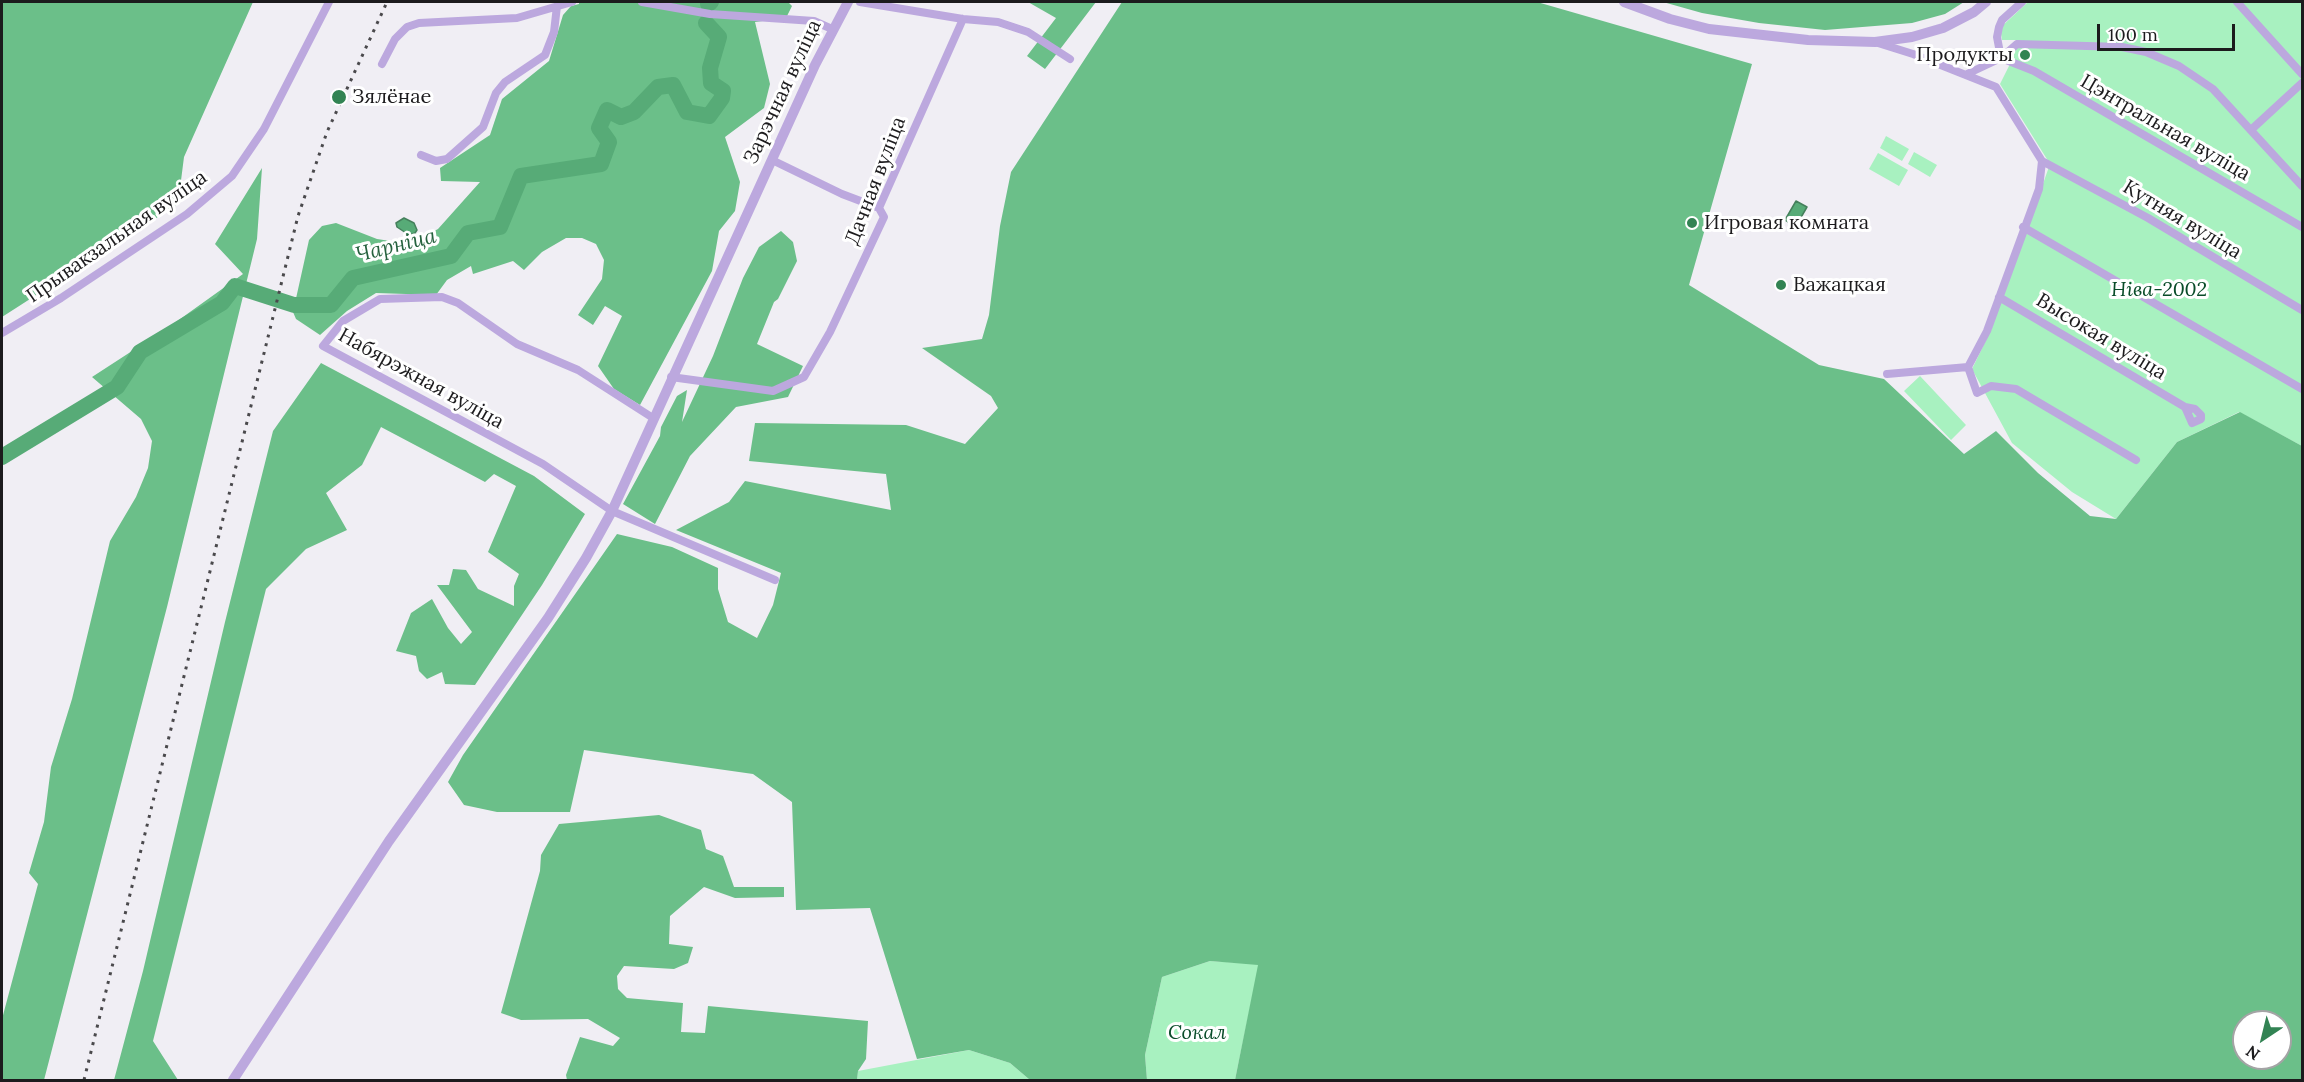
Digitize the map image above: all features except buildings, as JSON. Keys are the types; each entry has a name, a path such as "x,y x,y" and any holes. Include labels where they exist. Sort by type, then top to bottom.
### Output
{"street":[{"name":"Прывакзальная вуліца","path":"2,333 62,298 167,227 197,206 232,176 264,129 329,2"},
{"path":"382,64 396,39 407,27 419,23 517,18 572,2"},
{"path":"642,2 710,15 814,21 832,29"},
{"name":"Зарэчная вуліца","path":"233,1080 389,841 548,618 586,558 612,511 671,377 832,29 848,2"},
{"path":"860,2 963,19 998,22 1028,32 1070,59"},
{"path":"1624,2 1670,19 1709,29 1808,40 1875,42 1912,37 1943,28 1974,12 1986,2"},
{"path":"2001,58 1997,37 1999,27 2002,20 2022,2"},
{"path":"2237,2 2302,74"},
{"path":"421,155 436,161 447,159 483,127 496,93 505,82 540,59 548,50 556,21 557,6"},
{"name":"Дачная вуліца","path":"671,377 773,391 804,377 884,217 879,208 963,19"},
{"path":"1875,42 1967,74 1996,87 2043,161 2039,189 2023,227 1987,331 1968,367 1977,393 1992,386 2016,389 2136,460"},
{"path":"1967,74 2001,58 2017,44 2121,47 2146,52 2196,76 2252,129 2302,186"},
{"name":"Цэнтральная вуліца","path":"2001,58 2034,71 2302,227"},
{"path":"2252,129 2302,83"},
{"path":"772,160 842,194 879,208"},
{"name":"Кутняя вуліца","path":"2043,161 2148,218 2302,310"},
{"path":"2023,227 2302,389"},
{"name":"Набярэжная вуліца","path":"653,418 578,370 517,344 458,303 442,297 380,299 343,321 323,346 543,464 612,511 775,580"},
{"name":"Высокая вуліца","path":"1999,297 2185,407"},
{"path":"1887,374 1968,367"}],"green space":[{"name":"Ніва-2002","path":"2028,2 2302,2 2302,446 2239,412 2177,442 2116,519 2072,492 2012,443 1972,369 1991,330 2050,164 2000,84 2009,66 2016,40 2002,40 2000,28"},
{"path":"1886,136 1909,149 1902,161 1880,148"},
{"path":"1914,152 1937,165 1930,177 1908,164"},
{"path":"1878,153 1908,170 1899,186 1869,169"},
{"path":"1920,376 1966,425 1951,440 1904,391"},
{"name":"Сокал","path":"1210,961 1259,964 1235,1080 1147,1080 1145,1055 1162,977"},
{"path":"969,1050 1010,1063 1030,1080 857,1080 858,1071"}],"shaded area":[{"path":"2,2 253,2 184,157 178,204 2,317"},
{"path":"579,2 788,2 792,6 786,18 755,22 770,84 764,108 725,137 740,182 735,211 719,231 712,271 640,405 614,389 598,366 622,316 605,306 593,325 578,315 602,279 604,260 596,244 582,238 566,238 542,252 524,270 513,261 473,274 471,266 447,280 436,295 376,293 347,311 320,335 296,319 293,312 309,240 322,226 336,223 377,239 410,244 438,229 480,182 441,181 440,168 490,135 502,99 549,61 563,15 571,6"},
{"path":"1028,2 1096,2 1045,69 1027,56 1056,18"},
{"path":"1122,2 1537,2 1752,64 1689,285 1819,365 1884,379 1964,454 1996,431 2038,473 2090,516 2116,519 2177,442 2240,412 2302,446 2302,1080 1235,1080 1258,965 1210,961 1162,977 1145,1055 1147,1080 1030,1080 1010,1063 969,1050 917,1059 870,908 796,910 792,802 753,774 584,750 570,812 497,812 464,805 448,782 463,755 617,534 672,547 718,568 718,589 728,622 757,638 773,605 781,573 676,530 729,502 745,481 891,510 886,474 749,461 755,423 906,425 965,444 998,408 991,396 922,348 982,339 989,315 1000,226 1011,172"},
{"path":"1663,2 1964,2 1945,14 1912,23 1825,30 1759,23 1702,13"},
{"path":"262,168 257,239 167,607 44,1080 2,1080 2,1019 38,884 29,873 44,822 51,767 72,699 110,541 136,497 148,468 152,441 141,419 92,377 169,327 243,274 215,244"},
{"path":"1796,201 1807,207 1796,226 1785,220"},
{"path":"404,218 414,223 417,230 415,233 409,235 397,227 396,223"},
{"path":"781,231 793,242 797,261 778,299 774,302 757,344 803,366 788,397 736,407 690,456 655,524 623,504 660,436 661,427 677,396 687,390 682,422 713,356 743,278 759,247"},
{"path":"321,363 534,476 585,514 542,585 475,685 445,684 442,672 427,679 419,671 416,656 396,651 411,613 432,599 448,628 461,644 472,632 437,585 449,585 453,569 466,570 478,589 514,606 514,586 519,574 488,552 516,486 494,474 485,482 381,427 362,465 326,493 347,530 306,549 266,589 153,1041 178,1080 114,1080 143,971 225,622 273,431"},
{"path":"659,815 701,830 706,849 723,856 734,887 784,887 784,897 735,898 704,887 670,916 669,944 693,947 688,963 674,969 624,966 617,976 618,989 627,998 683,1003 681,1032 705,1033 708,1006 868,1021 866,1059 858,1071 857,1080 567,1080 566,1075 580,1037 613,1046 620,1038 588,1019 521,1020 501,1013 540,871 541,855 559,824"}],"waterway":[{"name":"Чарніца","path":"2,457 117,387 140,352 222,303 235,286 294,305 331,305 353,278 451,256 468,233 500,227 521,176 601,164 609,142 599,128 607,110 621,117 634,112 658,87 673,85 687,112 709,116 722,98 723,91 711,83 710,68 719,37 706,23"}],"railway":[{"path":"84,1080 298,216 327,132 387,2"}],"place":[{"name":"Продукты","path":"2025,55"},
{"name":"Зялёнае","path":"339,97"},
{"name":"Игровая комната","path":"1692,223"},
{"name":"Важацкая","path":"1781,285"}]}
